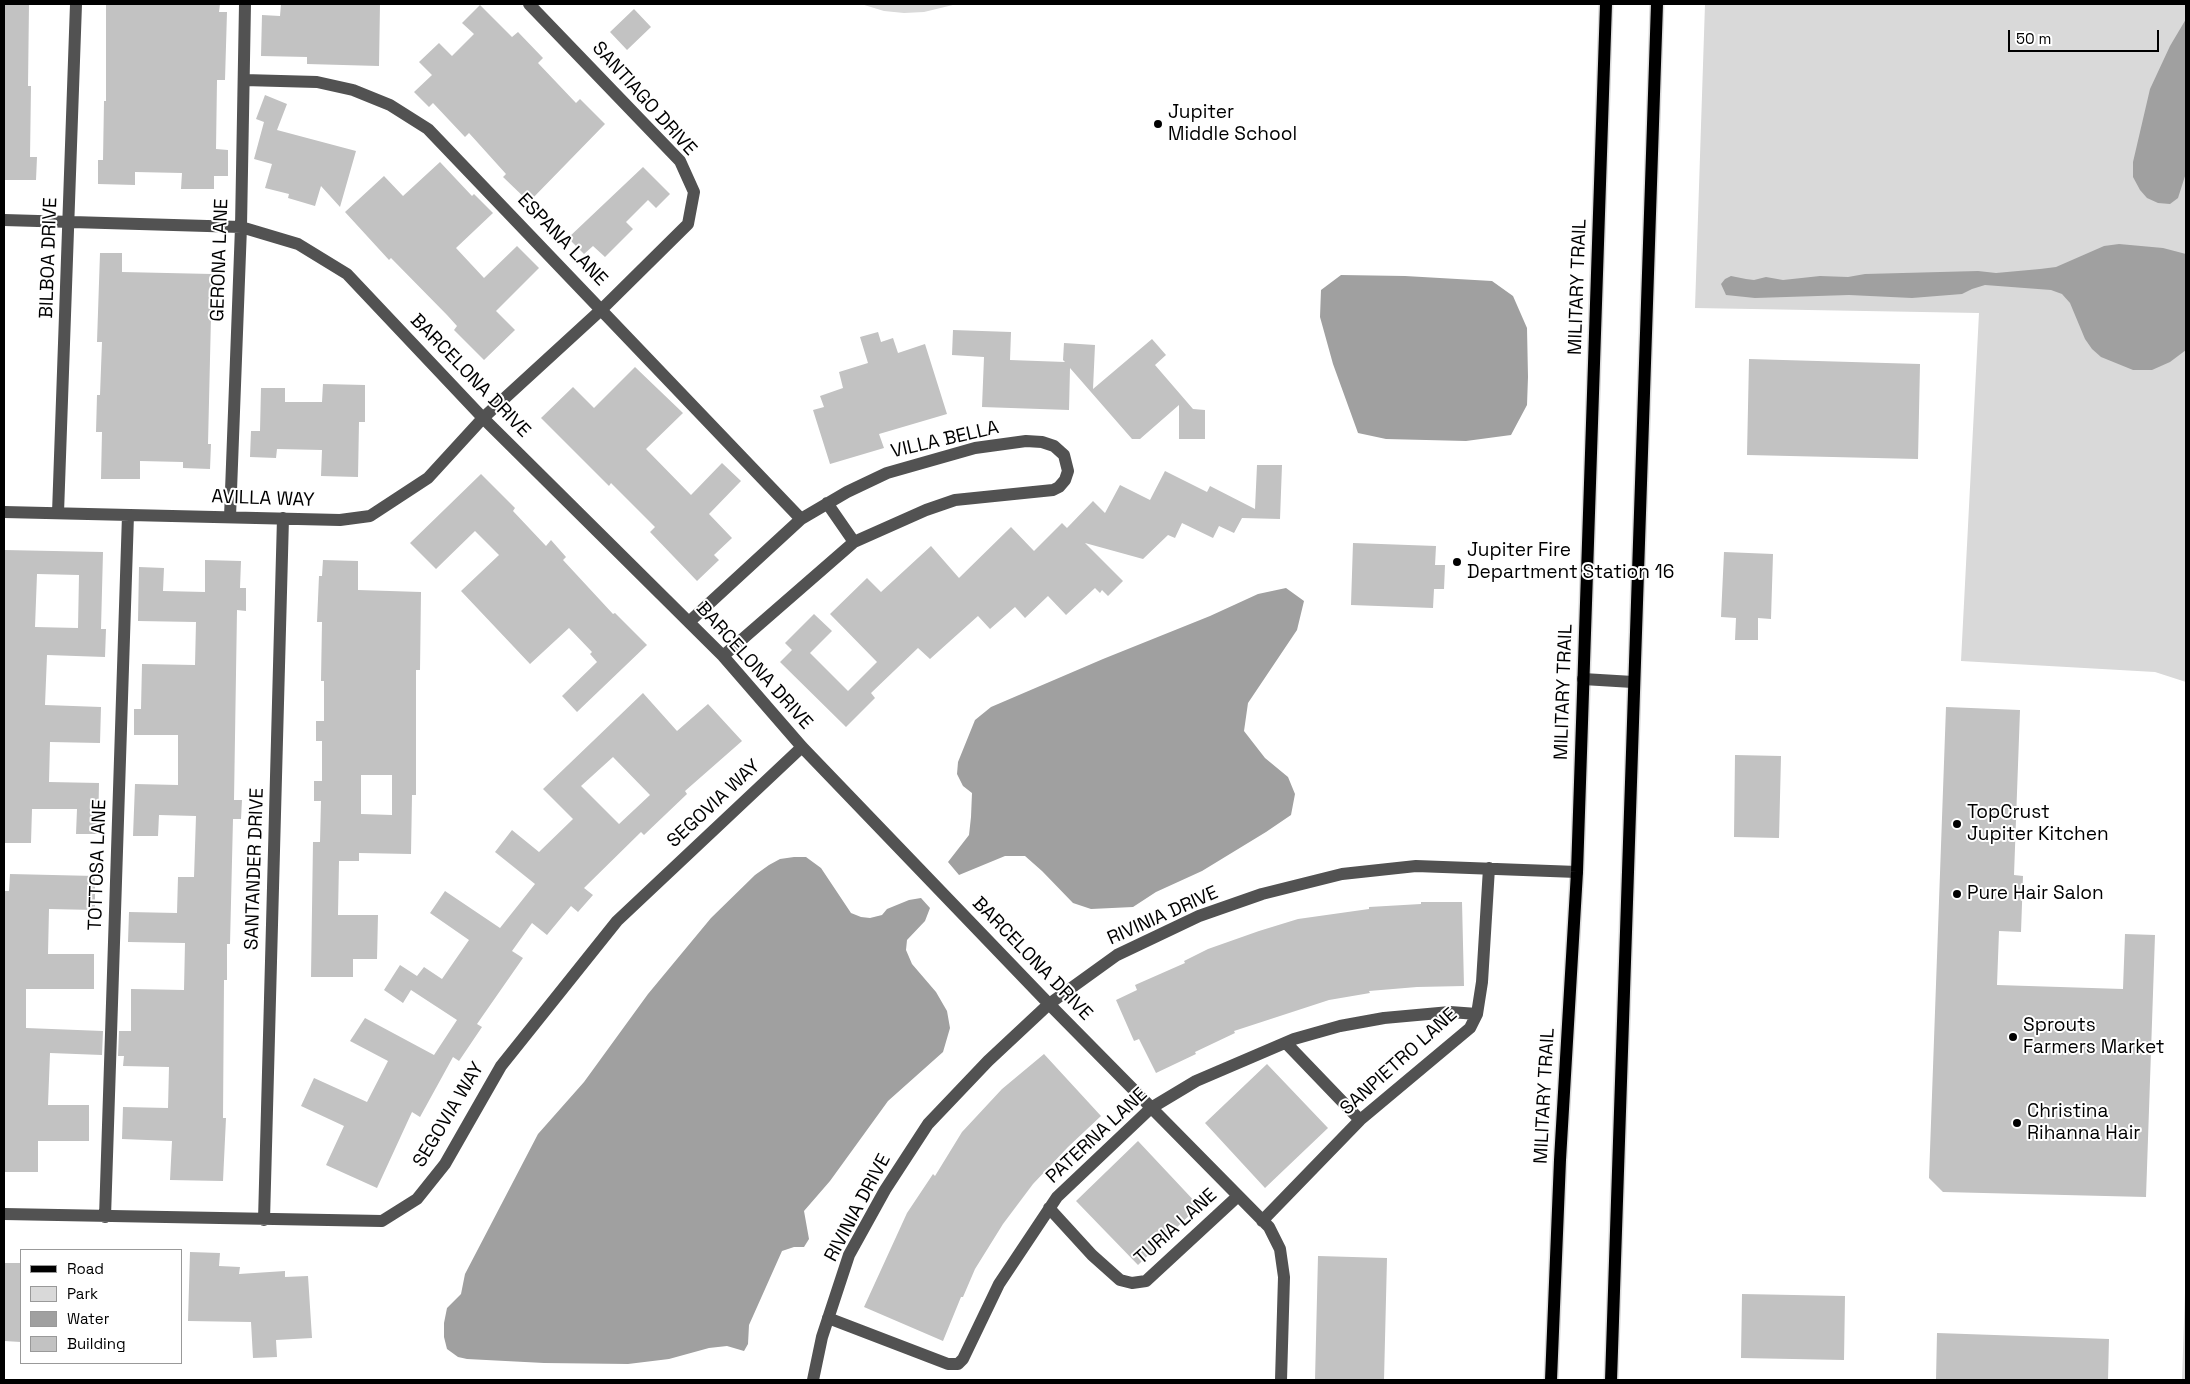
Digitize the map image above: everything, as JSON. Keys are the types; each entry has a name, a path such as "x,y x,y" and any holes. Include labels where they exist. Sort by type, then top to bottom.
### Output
{"main road":[{"name":"MILITARY TRAIL","path":"1551,1380 1560,1160 1577,872 1606,4"},
{"path":"1611,1380 1657,4"}],"street":[{"name":"BILBOA DRIVE","path":"58,513 76,4"},
{"name":"GERONA LANE","path":"230,517 241,227 245,4"},
{"name":"SANTIAGO DRIVE","path":"483,418 602,309 688,224 694,192 680,161 529,4"},
{"name":"ESPANA LANE","path":"244,80 317,82 353,90 390,105 428,129 801,519"},
{"name":"BARCELONA DRIVE","path":"4,220 241,227 298,244 347,274 483,418 723,656 802,747 1049,1004 1269,1227 1280,1249 1284,1277 1281,1380"},
{"name":"AVILLA WAY","path":"4,512 340,520 370,516 428,478 483,418"},
{"name":"VILLA BELLA","path":"689,622 801,519 887,473 975,448 1026,441 1042,442 1054,446 1064,455 1068,471 1065,480 1059,487 1053,490 955,500 926,510 854,542 723,656"},
{"path":"828,503 854,542"},
{"name":"TOTTOSA LANE","path":"105,1217 128,515"},
{"name":"SANTANDER DRIVE","path":"264,1220 283,518"},
{"path":"1583,679 1634,682"},
{"name":"SEGOVIA WAY","path":"4,1214 382,1221 418,1199 445,1164 501,1066 617,921 802,747"},
{"name":"RIVINIA DRIVE","path":"813,1380 822,1336 849,1255 885,1190 928,1124 988,1061 1049,1004 1117,955 1199,916 1262,894 1342,874 1416,866 1577,872"},
{"name":"SANPIETRO LANE","path":"1262,1221 1360,1120 1470,1028 1477,1014 1482,982 1489,868"},
{"name":"PATERNA LANE","path":"828,1318 948,1364 958,1364 963,1359 998,1284 1057,1197 1151,1108 1196,1081 1286,1043 1340,1026 1384,1018 1450,1012 1477,1014"},
{"path":"1286,1043 1360,1120"},
{"name":"TURIA LANE","path":"1049,1208 1092,1255 1120,1280 1132,1283 1146,1281 1238,1196"}],"green space":[{"path":"861,4 957,4 924,12 904,13 884,11"},
{"path":"1705,4 2186,4 2186,682 2155,672 1961,661 1979,313 1695,308"},
{"path":"2186,1263 2186,1380 2182,1380"}],"water":[{"path":"2186,19 2186,173 2178,198 2170,204 2158,203 2147,198 2140,190 2133,177 2133,162 2150,89 2170,46"},
{"path":"2119,244 2163,248 2186,254 2186,350 2170,362 2152,370 2133,370 2101,357 2085,339 2070,303 2062,294 2051,290 1985,285 1962,294 1912,298 1849,295 1755,298 1726,295 1721,284 1731,276 1754,280 1766,277 1783,280 1820,276 1848,277 1865,274 1978,271 1996,273 2040,269 2056,267 2104,246"},
{"path":"1341,275 1405,276 1492,281 1513,296 1527,328 1528,377 1527,405 1511,435 1466,441 1386,439 1358,433 1333,364 1320,317 1321,290"},
{"path":"1286,588 1304,601 1297,630 1248,703 1244,731 1265,758 1288,777 1295,794 1291,815 1202,871 1156,892 1133,907 1091,909 1073,903 1025,856 1005,856 959,875 948,862 969,835 971,817 972,793 963,786 957,774 958,762 975,720 991,707 1210,616 1258,594"},
{"path":"806,857 821,868 851,913 861,917 870,918 882,915 887,909 909,900 921,898 930,908 925,921 907,940 906,950 912,964 936,992 947,1011 950,1028 943,1052 888,1101 830,1181 804,1211 809,1239 804,1247 794,1247 782,1251 749,1325 748,1344 744,1351 727,1346 709,1348 669,1359 628,1364 544,1363 458,1357 447,1349 444,1337 447,1308 461,1294 465,1274 538,1134 584,1082 648,994 711,918 755,875 780,859"}],"building":[{"path":"5,4 29,4 28,86 31,86 30,157 37,157 36,180 4,180"},
{"path":"106,4 220,4 219,12 227,12 225,80 217,80 216,149 228,150 228,176 214,176 214,189 181,189 182,173 135,172 135,185 98,184 98,160 103,160 104,101 106,101"},
{"path":"281,4 380,4 379,66 307,64 307,57 261,56 262,15 280,16"},
{"path":"480,5 512,37 518,32 543,58 538,63 576,103 580,99 605,124 529,202 503,177 506,174 469,133 465,137 433,103 429,107 414,92 432,75 419,62 439,43 452,56 474,34 462,23"},
{"path":"634,9 651,27 627,50 610,32"},
{"path":"265,95 287,104 277,130 356,151 340,207 321,186 315,206 288,198 289,194 265,188 272,164 254,159 264,122 256,119"},
{"path":"440,162 472,196 474,194 493,213 456,248 484,278 517,246 539,268 496,311 515,330 484,360 454,330 457,326 447,315 391,258 389,260 345,212 384,176 403,196"},
{"path":"643,167 670,194 656,208 648,200 626,222 633,229 605,257 593,246 584,254 568,238"},
{"path":"100,253 122,253 122,272 212,274 208,444 211,444 210,469 183,468 183,462 140,461 140,479 101,479 102,432 96,432 97,395 100,395 102,342 97,342"},
{"path":"953,330 1011,332 1010,360 1065,362 1063,360 1064,343 1095,345 1093,389 1152,339 1166,355 1155,365 1193,409 1205,410 1205,439 1179,439 1179,405 1140,439 1132,439 1070,368 1069,410 982,407 984,357 952,355"},
{"path":"878,332 881,342 893,338 898,353 925,344 947,414 879,434 884,448 830,464 813,410 824,407 820,396 843,388 839,372 868,363 860,337"},
{"path":"1749,359 1920,364 1918,459 1747,455"},
{"path":"635,367 683,413 646,449 691,495 722,463 741,481 709,514 732,538 714,555 719,560 697,581 650,532 655,527 611,483 609,486 541,418 573,387 594,408"},
{"path":"323,384 365,385 365,422 359,422 358,477 321,476 322,450 277,449 276,458 250,457 251,431 260,431 261,388 285,388 285,402 322,402"},
{"path":"1257,465 1282,465 1280,519 1242,518 1234,533 1219,526 1213,538 1182,523 1175,538 1168,535 1143,559 1085,543 1123,581 1108,596 1102,590 1100,593 1095,588 1066,615 1048,596 1025,618 1015,607 990,629 978,616 930,659 918,648 871,693 875,698 846,727 780,662 792,650 785,643 814,614 832,631 810,653 848,691 877,662 830,614 867,578 881,592 931,546 959,578 1011,527 1034,551 1062,523 1067,528 1093,501 1105,513 1120,485 1150,500 1165,471 1207,492 1210,486 1255,509"},
{"path":"481,474 515,508 513,511 546,546 551,540 566,557 563,560 613,614 615,613 647,645 577,712 562,696 597,662 590,654 592,652 569,628 530,664 461,591 499,555 475,531 436,569 410,543"},
{"path":"1353,543 1436,546 1435,565 1445,565 1444,589 1434,589 1433,608 1351,605"},
{"path":"4,550 103,552 101,629 106,629 105,657 47,655 45,705 101,707 100,743 50,742 49,782 99,783 98,834 76,834 77,809 32,809 31,843 4,843","holes":["37,574 79,575 78,628 35,627"]},
{"path":"1724,552 1773,554 1771,619 1758,618 1758,640 1735,640 1736,618 1721,617"},
{"path":"205,560 241,561 240,588 246,588 246,611 237,610 234,800 242,800 241,819 233,819 230,944 227,944 227,980 224,980 223,1118 226,1118 223,1181 170,1180 172,1141 122,1139 123,1107 168,1108 169,1067 123,1066 124,1056 118,1056 119,1031 131,1031 131,989 184,990 185,943 128,942 129,912 177,913 178,877 194,877 196,816 159,815 158,836 133,836 135,784 178,785 178,735 134,735 134,709 141,709 142,664 195,665 196,622 138,621 139,567 164,568 163,591 205,592"},
{"path":"323,560 358,561 358,590 421,592 420,670 416,670 416,795 412,795 411,854 359,853 359,861 339,861 338,915 378,915 377,959 353,959 353,977 311,977 313,842 320,842 321,801 314,801 314,781 322,781 322,741 316,741 316,721 324,721 324,681 321,681 322,622 317,622 319,576 322,576","holes":["361,775 392,775 392,815 361,814"]},
{"path":"643,693 677,731 708,704 742,741 685,791 687,794 644,835 641,832 584,888 593,895 578,912 571,906 547,935 532,923 512,951 523,958 477,1024 482,1027 459,1061 453,1057 420,1117 412,1112 377,1188 326,1165 344,1126 301,1106 314,1078 367,1102 388,1061 350,1041 365,1018 434,1055 457,1020 411,990 403,1003 384,990 400,965 417,976 424,967 442,979 469,940 430,913 445,891 500,928 535,884 495,852 512,830 539,852 573,819 543,789","holes":["613,757 650,795 619,824 581,786"]},
{"path":"1946,707 2020,710 2014,875 2023,876 2021,932 1999,931 1997,985 2123,989 2125,934 2155,935 2146,1197 1943,1192 1929,1178"},
{"path":"1735,755 1781,756 1779,838 1734,837"},
{"path":"10,874 95,876 95,910 49,909 48,954 94,954 94,989 26,989 26,1028 103,1031 102,1055 50,1053 48,1105 89,1105 89,1141 38,1141 38,1172 4,1172 4,891 9,891"},
{"path":"1421,902 1462,902 1464,986 1369,991 1370,993 1329,1000 1234,1031 1235,1033 1195,1052 1196,1054 1156,1073 1139,1039 1134,1041 1116,1000 1137,990 1135,985 1185,963 1184,961 1208,949 1259,931 1298,919 1369,909 1369,907 1421,904"},
{"path":"1044,1054 1101,1116 1033,1184 1003,1224 975,1269 943,1341 864,1307 907,1213 933,1174 935,1176 962,1132 1002,1089"},
{"path":"1267,1064 1328,1128 1265,1188 1205,1123"},
{"path":"1138,1141 1199,1206 1138,1265 1076,1201"},
{"path":"190,1252 220,1253 219,1266 240,1267 239,1274 285,1271 285,1277 308,1276 312,1338 276,1340 277,1357 253,1358 251,1322 188,1321"},
{"path":"1318,1256 1387,1258 1384,1380 1315,1380"},
{"path":"4,1263 20,1263 20,1342 4,1341"},
{"path":"1742,1294 1845,1296 1844,1360 1741,1358"},
{"path":"1937,1333 2109,1339 2108,1380 1936,1380"}],"place":[{"name":"Jupiter Middle School","path":"1158,124"},
{"name":"Jupiter Fire Department Station 16","path":"1457,562"},
{"name":"TopCrust Jupiter Kitchen","path":"1957,824"},
{"name":"Pure Hair Salon","path":"1957,894"},
{"name":"Sprouts Farmers Market","path":"2013,1037"},
{"name":"Christina Rihanna Hair","path":"2017,1123"}]}
